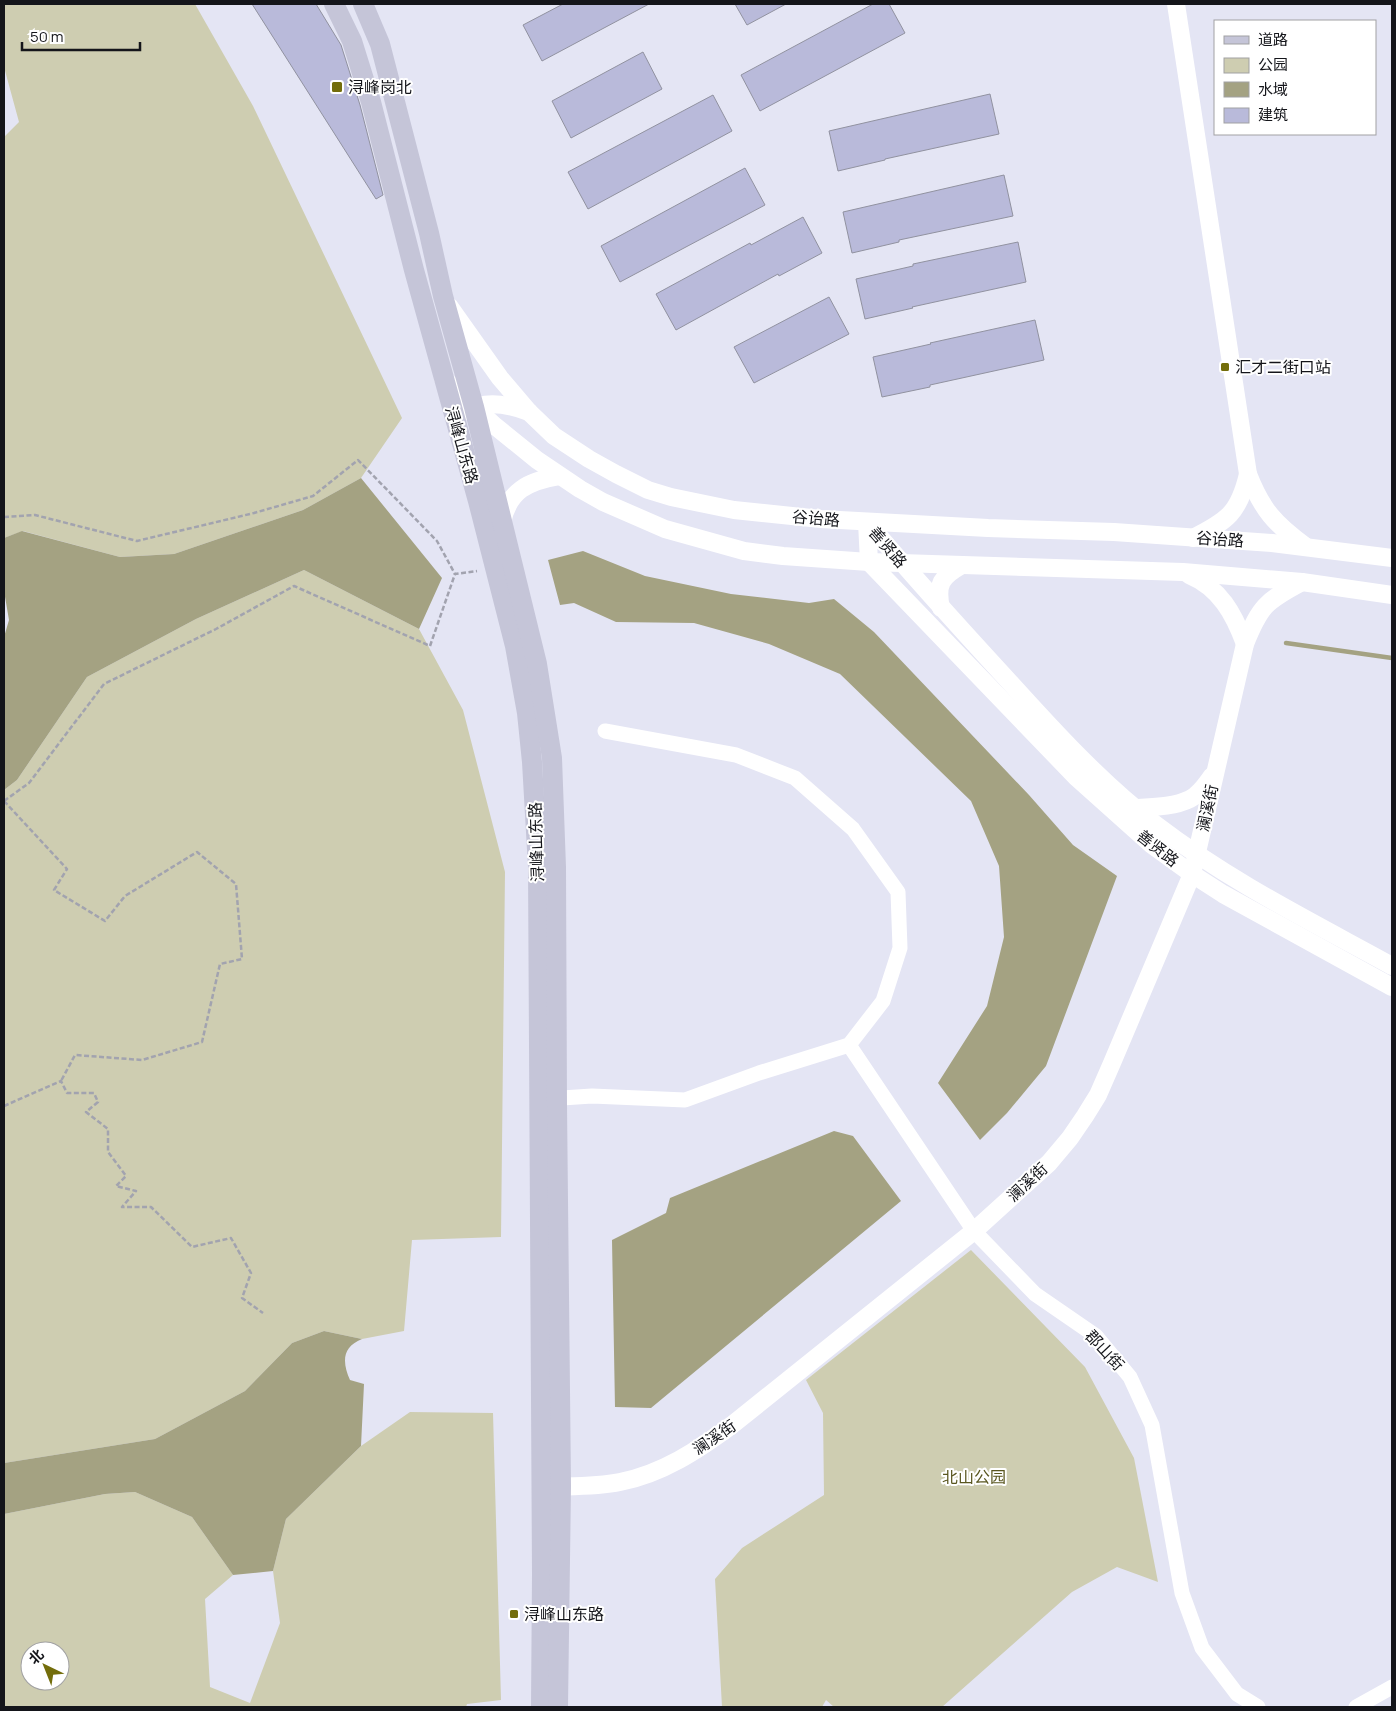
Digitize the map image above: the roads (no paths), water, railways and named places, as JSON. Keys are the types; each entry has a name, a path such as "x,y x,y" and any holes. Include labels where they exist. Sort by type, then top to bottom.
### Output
{"main road":[{"name":"浔峰山东路","path":"334,4 352,41 361,68 504,600 515,646 527,713 538,867 548,1099 551,1486 558,1707"},
{"name":"浔峰山东路","path":"363,4 382,53 429,233 443,296 474,407 537,664 549,732 556,867 548,1099"},
{"name":"浔峰山东路","path":"541,1707 551,1486"}],"street":[{"path":"1176,4 1248,474 1268,514 1306,547"},
{"name":"谷诒路","path":"443,296 463,328 500,378 529,412 554,436 582,455 616,474 648,490 671,497 734,510 867,522 1114,532 1306,547 1392,558"},
{"path":"443,378 474,407 559,476 612,506 664,529 744,551 869,562 1045,566 1183,572 1302,582 1392,595"},
{"path":"455,420 474,407 503,404 529,412"},
{"path":"537,460 554,436"},
{"path":"1192,538 1213,528 1232,513 1244,493 1248,474"},
{"path":"502,523 504,509 510,500 522,489 532,483 559,476"},
{"name":"善贤路","path":"867,522 869,562 1076,776 1125,822 1192,874 1243,906 1392,987"},
{"name":"善贤路","path":"867,522 941,608 1050,728 1135,808 1197,854 1242,883 1392,966"},
{"path":"941,608 938,595 940,584 948,573 962,565"},
{"path":"1183,572 1207,584 1218,594 1229,607 1245,644"},
{"name":"澜溪街","path":"551,1486 593,1486 628,1480 650,1474 700,1448 732,1425 974,1231 1048,1163 1070,1138 1098,1095 1192,874 1245,644 1256,618 1266,604 1279,594 1302,582"},
{"path":"548,1099 592,1096 685,1100 759,1073 849,1045 883,1001 900,948 898,892 853,829 795,778 736,755 605,731"},
{"path":"1135,808 1168,805 1191,799 1201,791 1214,774"},
{"name":"郡山街","path":"849,1045 974,1231 1035,1294 1096,1336 1130,1377 1152,1425 1182,1593 1202,1648 1238,1694 1258,1707"},
{"path":"1356,1707 1392,1688"}],"water":[{"path":"361,478 442,578 419,629 304,570 196,619 87,677 17,780 4,790 4,637 9,620 4,591 4,538 22,531 120,557 174,554 303,510"},
{"path":"583,551 645,576 731,594 809,603 834,599 874,632 1029,795 1073,845 1117,876 1046,1066 1007,1113 980,1140 938,1083 987,1006 1004,937 999,866 971,801 840,674 769,644 694,623 616,622 574,603 560,605 548,560"},
{"path":"834,1131 853,1136 901,1201 651,1408 615,1407 612,1240 666,1213 670,1198"},
{"path":"324,1331 362,1339 355,1342 347,1351 345,1361 350,1380 364,1384 361,1446 286,1519 273,1571 233,1575 192,1517 135,1492 105,1494 4,1514 4,1463 155,1439 245,1391 292,1343"}],"waterway":[{"path":"1286,643 1392,658"}],"place":[{"name":"浔峰岗北","path":"337,87"},
{"name":"汇才二街口站","path":"1225,367"},
{"name":"浔峰山东路","path":"514,1614"}],"park label":[{"name":"北山公园","path":"974,1477"}]}
